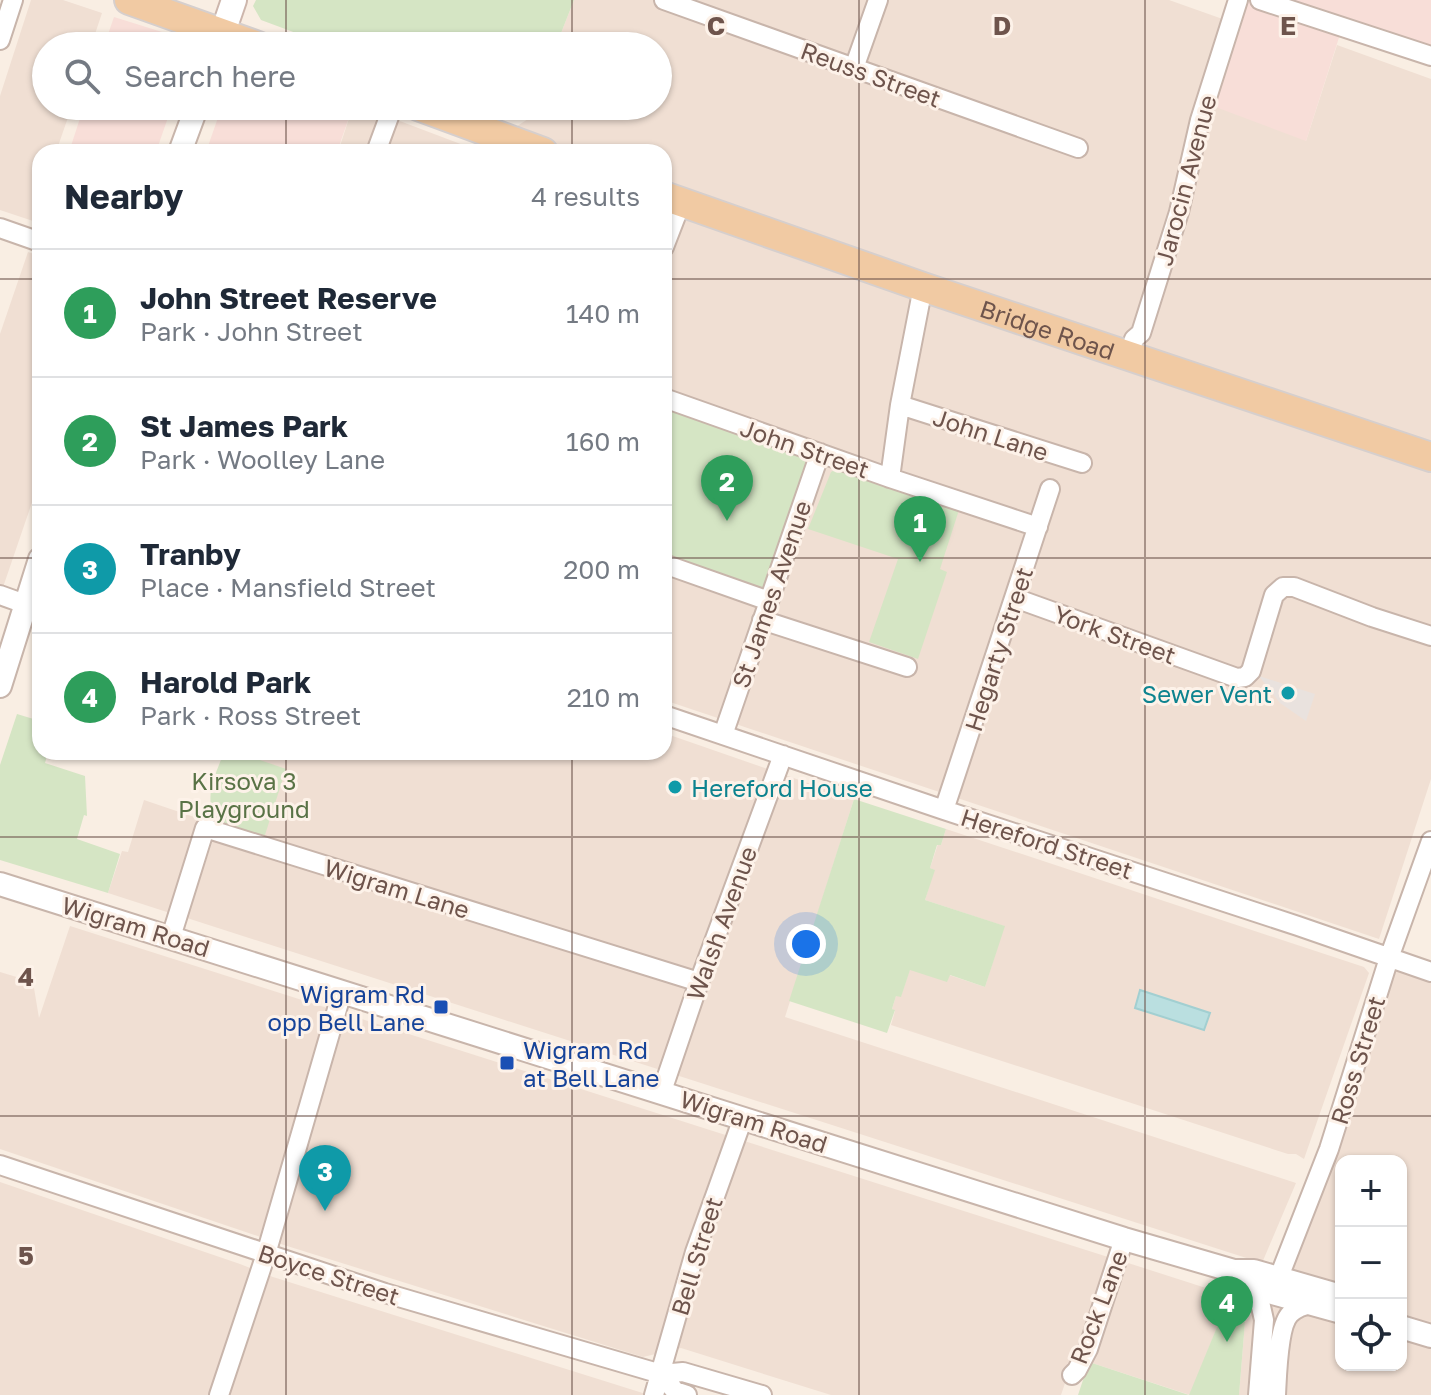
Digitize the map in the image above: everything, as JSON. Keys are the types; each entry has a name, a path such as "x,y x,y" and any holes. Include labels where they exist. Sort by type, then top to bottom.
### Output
{"main road":[{"path":"129,0 204,32"},
{"path":"223,32 234,0"},
{"path":"456,120 521,144"},
{"name":"Bridge Road","path":"672,200 1431,457"}],"street":[{"path":"0,40 13,0"},
{"name":"Reuss Street","path":"664,0 1078,148"},
{"path":"854,68 878,0"},
{"name":"Jarocin Avenue","path":"1129,357 1134,339 1141,333 1179,212 1200,120 1238,0"},
{"path":"1260,0 1431,56"},
{"path":"183,144 192,120"},
{"path":"379,144 388,120"},
{"path":"0,228 32,239"},
{"path":"890,478 900,405 923,287"},
{"name":"John Street","path":"672,401 1038,527"},
{"name":"John Lane","path":"900,405 1082,463"},
{"name":"St James Avenue","path":"723,735 820,453"},
{"name":"Hegarty Street","path":"944,810 1050,489"},
{"path":"672,567 769,601"},
{"path":"0,686 32,583"},
{"name":"York Street","path":"1015,598 1237,678 1245,677 1251,671 1274,595 1283,587 1294,587 1431,636"},
{"path":"0,595 25,604"},
{"path":"762,620 907,667"},
{"name":"Hereford Street","path":"672,718 1431,972"},
{"name":"Walsh Avenue","path":"662,1091 783,755"},
{"name":"Wigram Lane","path":"171,937 205,828 699,982"},
{"name":"Ross Street","path":"1279,1277 1320,1175 1389,958 1431,841"},
{"name":"Wigram Road","path":"0,884 1124,1239 1234,1271 1254,1271 1335,1294"},
{"path":"219,1395 266,1254 342,992"},
{"name":"Bell Street","path":"654,1395 695,1252 743,1118"},
{"name":"Boyce Street","path":"0,1165 385,1293 661,1374 683,1372 762,1395"},
{"name":"Rock Lane","path":"1072,1375 1088,1349 1124,1239"},
{"name":"Wigram Road","path":"1234,1271 1251,1287 1335,1310"},
{"path":"1251,1287 1260,1302 1264,1320 1258,1395"},
{"path":"1276,1395 1285,1320 1296,1309 1312,1304"},
{"name":"Boyce Street","path":"661,1374 675,1391 687,1395"}],"shaded area":[{"path":"31,0 63,0 102,13 96,32 32,32 32,120 67,120 59,144 32,144 32,221 0,210 0,96"},
{"path":"574,0 1169,0 1231,22 1306,141 1337,45 1431,79 1431,779 1379,939 672,703 672,144 490,144 526,120 672,120 672,32 561,32"},
{"path":"1238,0 1431,0 1431,56 1342,28 1306,141 1205,103"},
{"path":"114,17 162,32 109,32"},
{"path":"79,120 167,120 159,144 72,144"},
{"path":"217,120 348,120 340,144 209,144"},
{"path":"348,120 397,120 460,144 341,144"},
{"path":"28,252 32,253 32,502 0,596 0,334"},
{"path":"1259,676 1315,694 1306,721 1280,703"},
{"path":"672,736 854,799 785,1017 1296,1183 1262,1263 187,918 213,840 257,853 238,760 672,760"},
{"path":"144,800 200,819 170,913 108,893 122,851 128,852"},
{"path":"946,829 1364,967 1369,973 1304,1159 891,1025 896,996 901,996 910,969 947,981 949,975 985,987 1004,926 925,900 934,870 930,868"},
{"path":"70,926 1108,1257 1061,1395 831,1395 681,1348 643,1357 284,1245 0,1149 0,972 33,982 39,1018"},
{"path":"1389,958 1431,972 1431,1395 1239,1395 1245,1322 1279,1278"},
{"path":"0,1182 273,1277 649,1395 0,1395"},
{"path":"1125,1262 1234,1297 1224,1310 1190,1395 1089,1362"}],"green space":[{"path":"256,0 574,0 561,32 293,32 261,20 253,6"},
{"path":"672,407 795,453 805,461 806,468 764,591 672,559"},
{"path":"836,469 959,510 940,569 947,572 918,659 869,642 898,559 808,529 831,472"},
{"path":"17,714 32,719 32,760 46,760 45,763 85,776 87,816 84,815 77,839 120,854 108,893 0,860 0,765"},
{"name":"Kirsova 3 Playground","path":"221,760 260,760 286,769 264,838 231,828 215,815 210,798"},
{"path":"854,799 946,829 930,868 935,870 925,900 1005,926 985,987 950,975 947,982 910,970 901,997 896,996 887,1033 789,1001"},
{"path":"1224,1310 1245,1322 1239,1395 1189,1395"},
{"path":"1089,1362 1189,1395 1078,1395"}],"water":[{"path":"1140,990 1210,1013 1204,1030 1135,1008"}],"place":[{"name":"St James Park","path":"727,521"},
{"name":"John Street Reserve","path":"920,562"},
{"name":"Sewer Vent","path":"1288,693"},
{"name":"Hereford House","path":"675,787"},
{"name":"Wigram Rd opp Bell Lane","path":"441,1007"},
{"name":"Wigram Rd at Bell Lane","path":"507,1063"},
{"name":"Tranby","path":"325,1211"},
{"name":"Harold Park","path":"1227,1342"}]}
